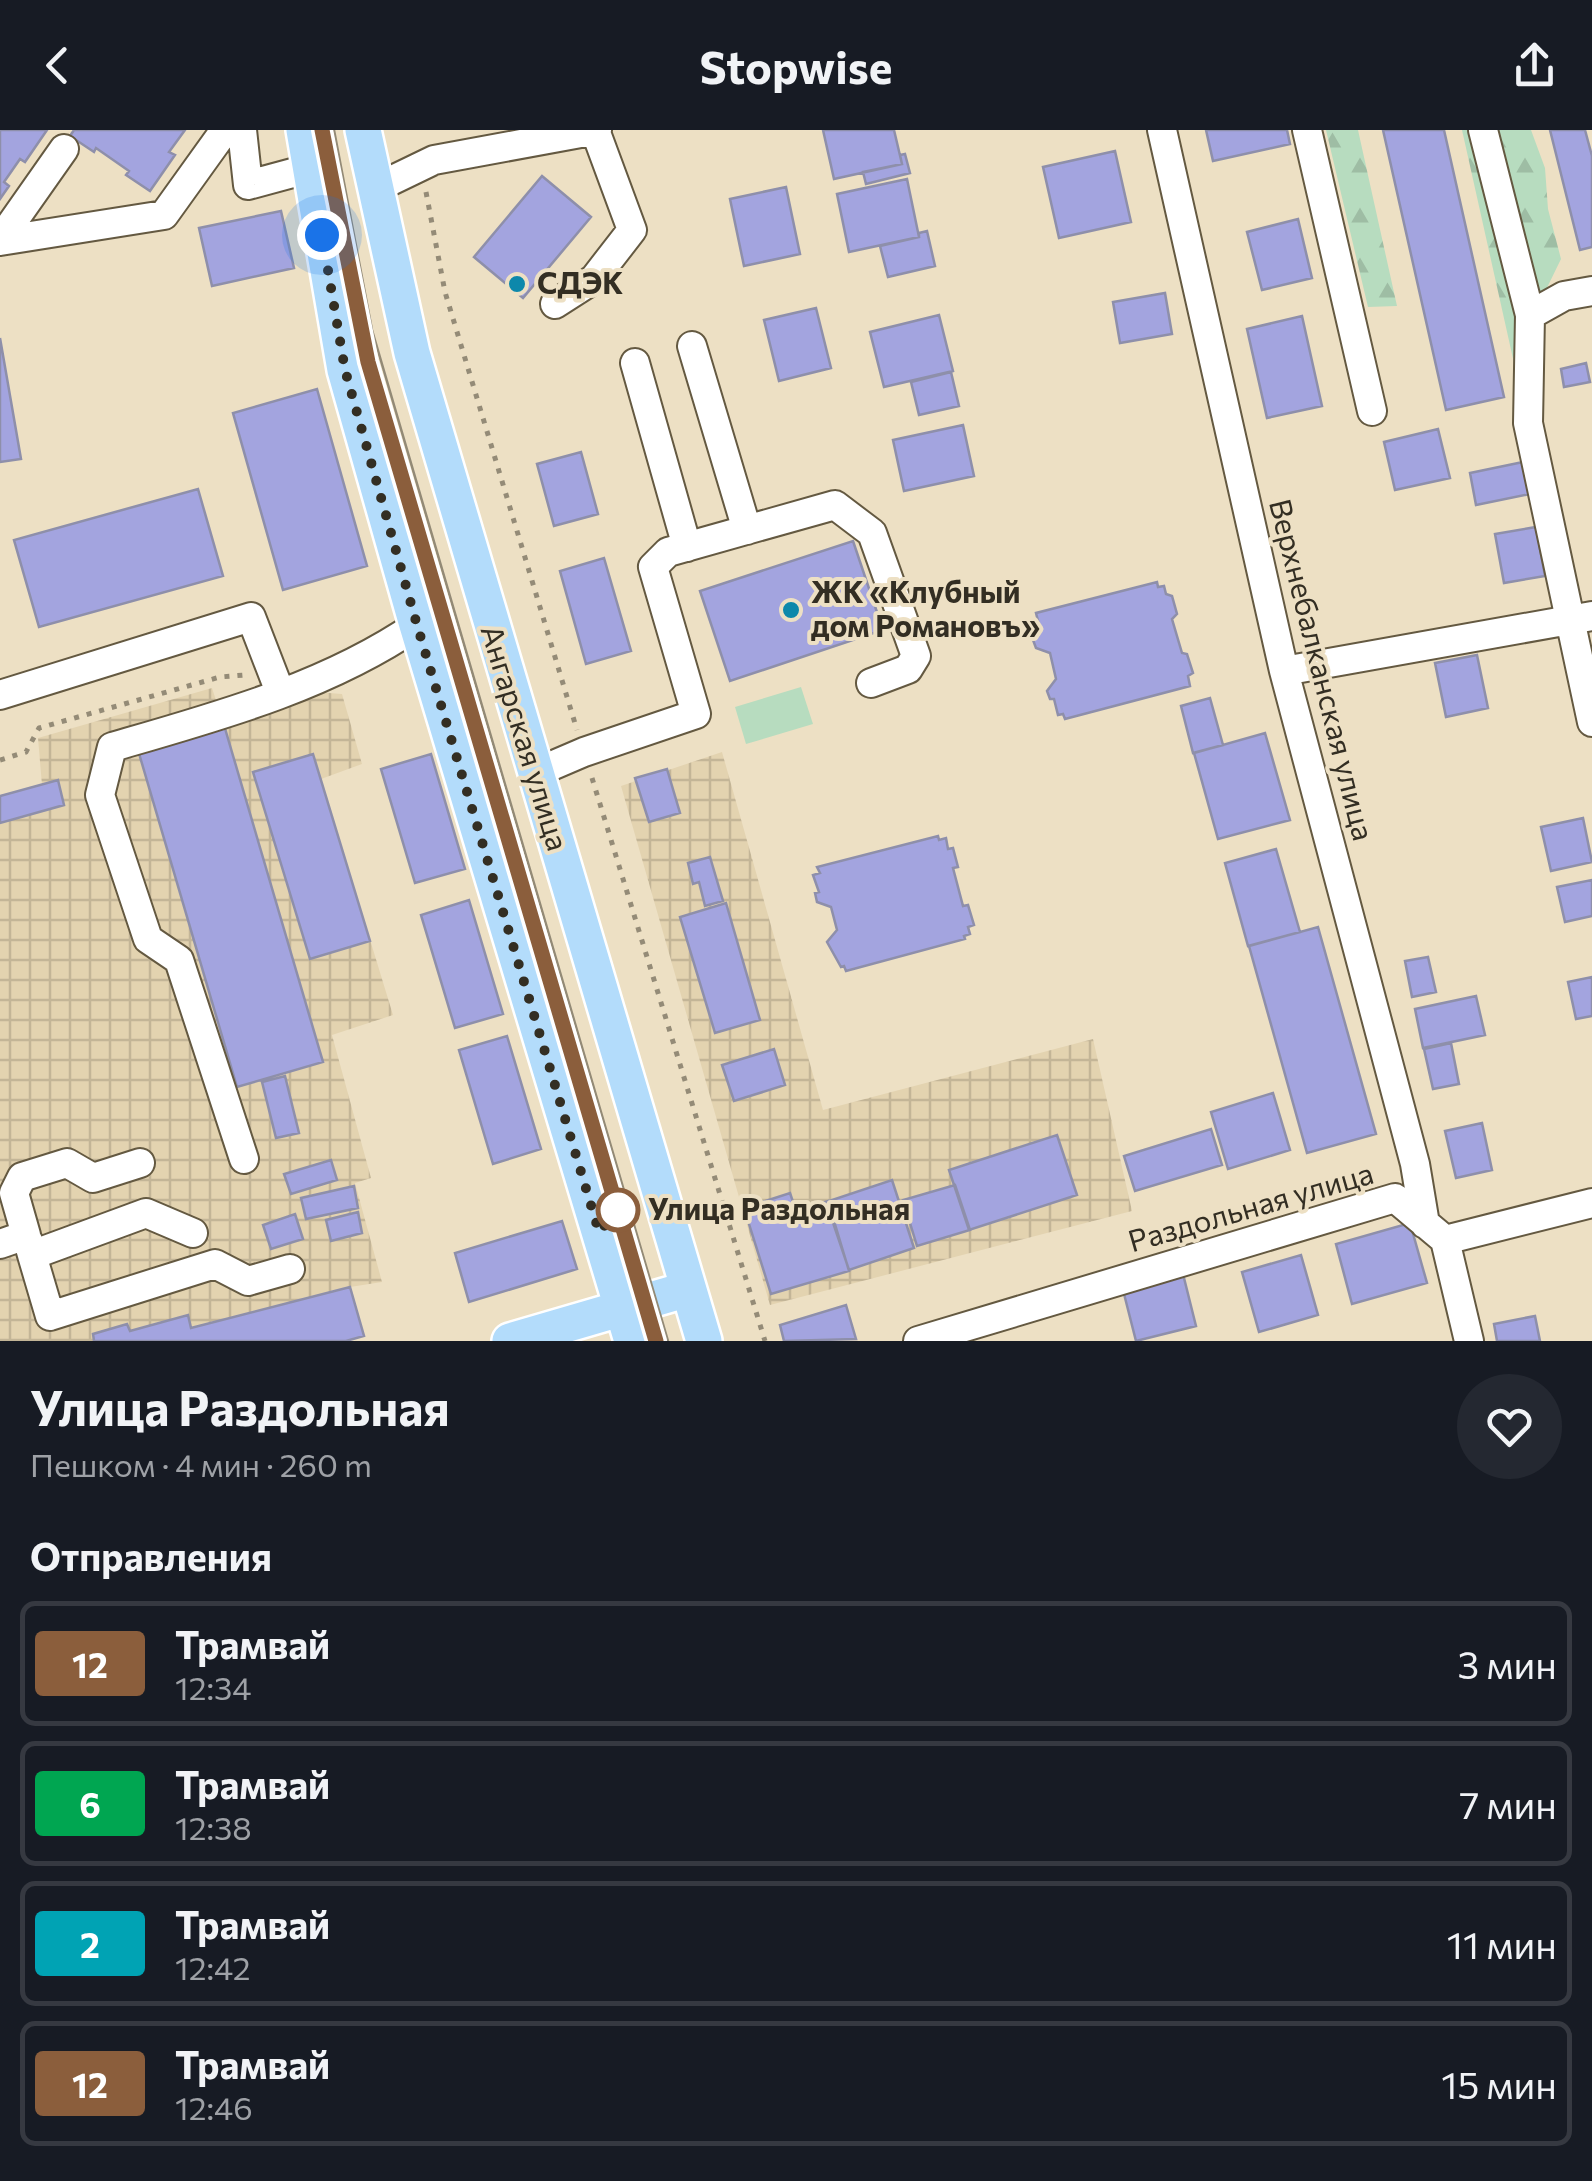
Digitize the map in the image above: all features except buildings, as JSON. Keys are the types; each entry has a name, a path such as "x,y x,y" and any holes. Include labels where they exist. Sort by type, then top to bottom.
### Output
{"main road":[{"path":"304,130 345,370 417,625 627,1324"},
{"name":"Ангарская улица","path":"362,130 412,354 704,1341"},
{"path":"510,1341 627,1324 688,1289"}],"street":[{"path":"0,241 164,215 225,130"},
{"path":"242,130 248,185 311,168"},
{"path":"374,189 434,160 549,135 596,130 632,230 594,279 555,304"},
{"name":"Верхнебалканская улица","path":"1162,130 1284,671 1416,1164 1470,1341"},
{"path":"1307,130 1372,411"},
{"path":"1483,130 1530,316 1528,424 1580,619 1592,722"},
{"path":"0,241 64,149"},
{"path":"1530,316 1564,296 1592,291"},
{"path":"692,346 747,530"},
{"path":"636,363 687,547"},
{"path":"535,773 696,714 653,567 668,552 835,505 872,532 916,656 908,669 871,684"},
{"path":"0,695 251,616 270,683"},
{"path":"1284,671 1580,619"},
{"path":"244,1159 179,960 148,940 100,795 112,747 221,715 270,683 388,645 417,625"},
{"path":"140,1164 93,1178 67,1163 22,1177 14,1193 19,1245 50,1316 215,1264 248,1281 290,1269"},
{"name":"Раздольная улица","path":"918,1341 1395,1198 1435,1232"},
{"path":"1435,1232 1592,1203"},
{"path":"19,1245 146,1213 193,1233"}],"path":[{"path":"0,760 26,752 39,728 220,677 270,683"}],"shaded area":[{"path":"212,688 224,725 316,692 342,694 362,764 321,779 393,1015 332,1035 371,1178 355,1183 382,1282 350,1287 364,1336 346,1341 0,1341 0,796 42,785 38,738"},
{"path":"722,752 823,1110 1093,1039 1132,1211 770,1305 621,786"}],"green space":[{"path":"1326,130 1358,130 1397,306 1368,307"},
{"path":"1462,130 1531,130 1545,168 1548,209 1561,259 1542,298 1520,390"},
{"path":"801,687 813,724 746,744 735,707"}],"tram line":[{"name":"12","path":"322,130 368,362 656,1341"},
{"path":"334,130 372,330 668,1341"}],"place":[{"name":"СДЭК","path":"517,284"},
{"name":"ЖК «Клубный дом Романовъ»","path":"791,610"},
{"name":"Улица Раздольная","path":"618,1210"}],"route":[{"path":"322,235 345,370 417,625 599,1232 618,1210"}]}
